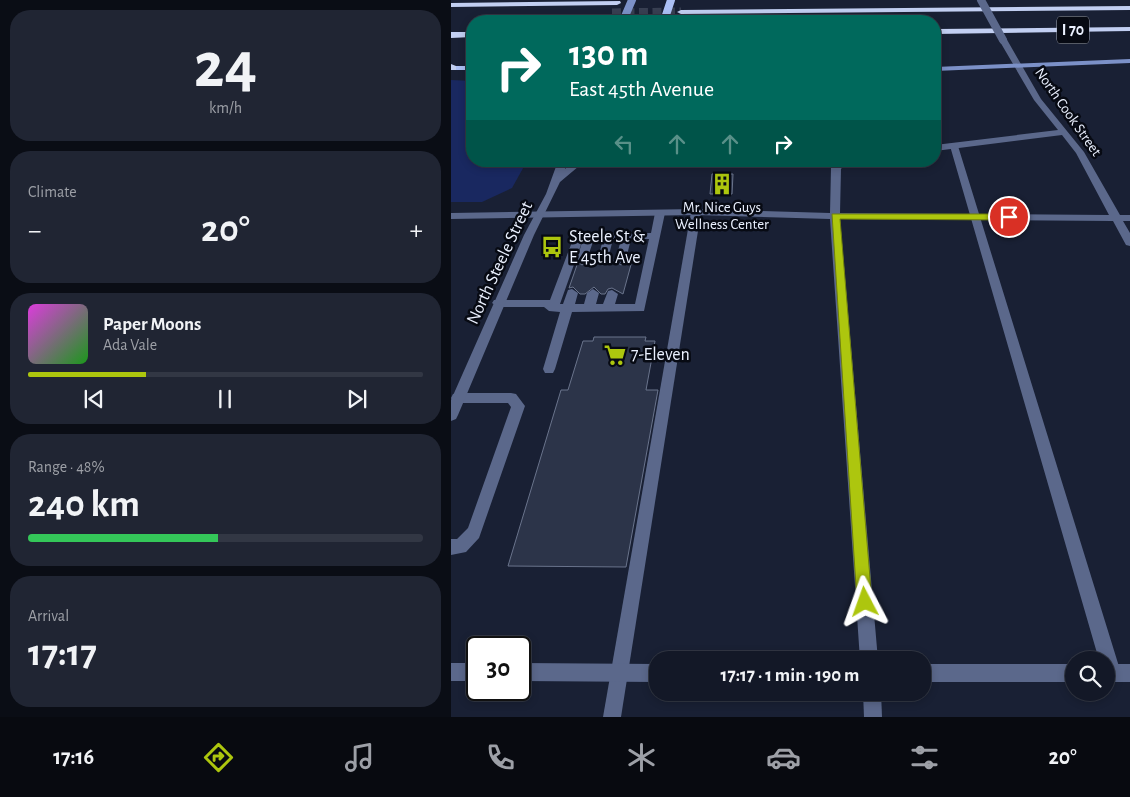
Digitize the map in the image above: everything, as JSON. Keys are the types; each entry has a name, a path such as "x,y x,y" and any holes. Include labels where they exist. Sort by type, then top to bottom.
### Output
{"highway":[{"path":"666,15 671,0"},
{"name":"I 70","path":"896,1 1117,0"},
{"path":"451,5 617,2"},
{"path":"681,12 1130,8"},
{"path":"451,14 470,14"},
{"path":"941,24 1130,23"},
{"path":"451,26 466,26"},
{"name":"I 70","path":"941,32 1130,29"},
{"path":"451,35 466,35"},
{"path":"452,68 466,68"}],"main road":[{"path":"626,15 632,0"},
{"path":"941,69 1130,61"}],"street":[{"name":"North Cook Street","path":"981,0 1038,100 1080,152 1130,242"},
{"path":"941,147 1064,132"},
{"path":"955,146 974,217 1116,673"},
{"name":"North Steele Street","path":"451,415 498,303 557,180 561,167"},
{"name":"North Steele Street","path":"557,180 573,167"},
{"path":"837,167 835,216 868,651"},
{"path":"451,216 697,212 835,216 1130,218"},
{"path":"612,717 697,212"},
{"path":"498,303 546,303 553,308 640,308 660,213"},
{"path":"553,308 579,236 654,236"},
{"path":"582,259 590,236"},
{"path":"603,259 609,236"},
{"path":"621,259 627,236"},
{"path":"549,369 572,293"},
{"path":"589,308 593,293"},
{"path":"608,308 612,294"},
{"path":"451,547 460,547 474,533 518,406 511,398 458,398"},
{"path":"451,672 466,672"},
{"path":"531,672 649,673"},
{"path":"931,673 1065,673"},
{"path":"872,701 873,717"}],"shaded area":[{"path":"451,80 466,81 466,167 524,167 512,188 482,202 451,202"}],"building":[{"name":"Mr. Nice Guys Wellness Center","path":"712,174 733,174 732,194 710,194"},
{"path":"588,261 597,261 603,265 609,261 615,261 621,265 627,261 632,261 623,294 612,288 608,289 605,294 601,294 594,287 585,294 580,294 573,287 569,288 578,262 582,265"},
{"path":"594,337 646,337 645,341 655,341 646,390 658,390 626,567 508,566 561,390 568,390 583,341 593,341"}],"tunnel":[{"path":"612,13 681,12"}],"place":[{"name":"Mr. Nice Guys Wellness Center","path":"722,184"},
{"name":"Steele St & E 45th Ave","path":"552,247"},
{"name":"7-Eleven","path":"615,355"}],"route":[{"path":"865,602 835,216 1009,217"}]}
